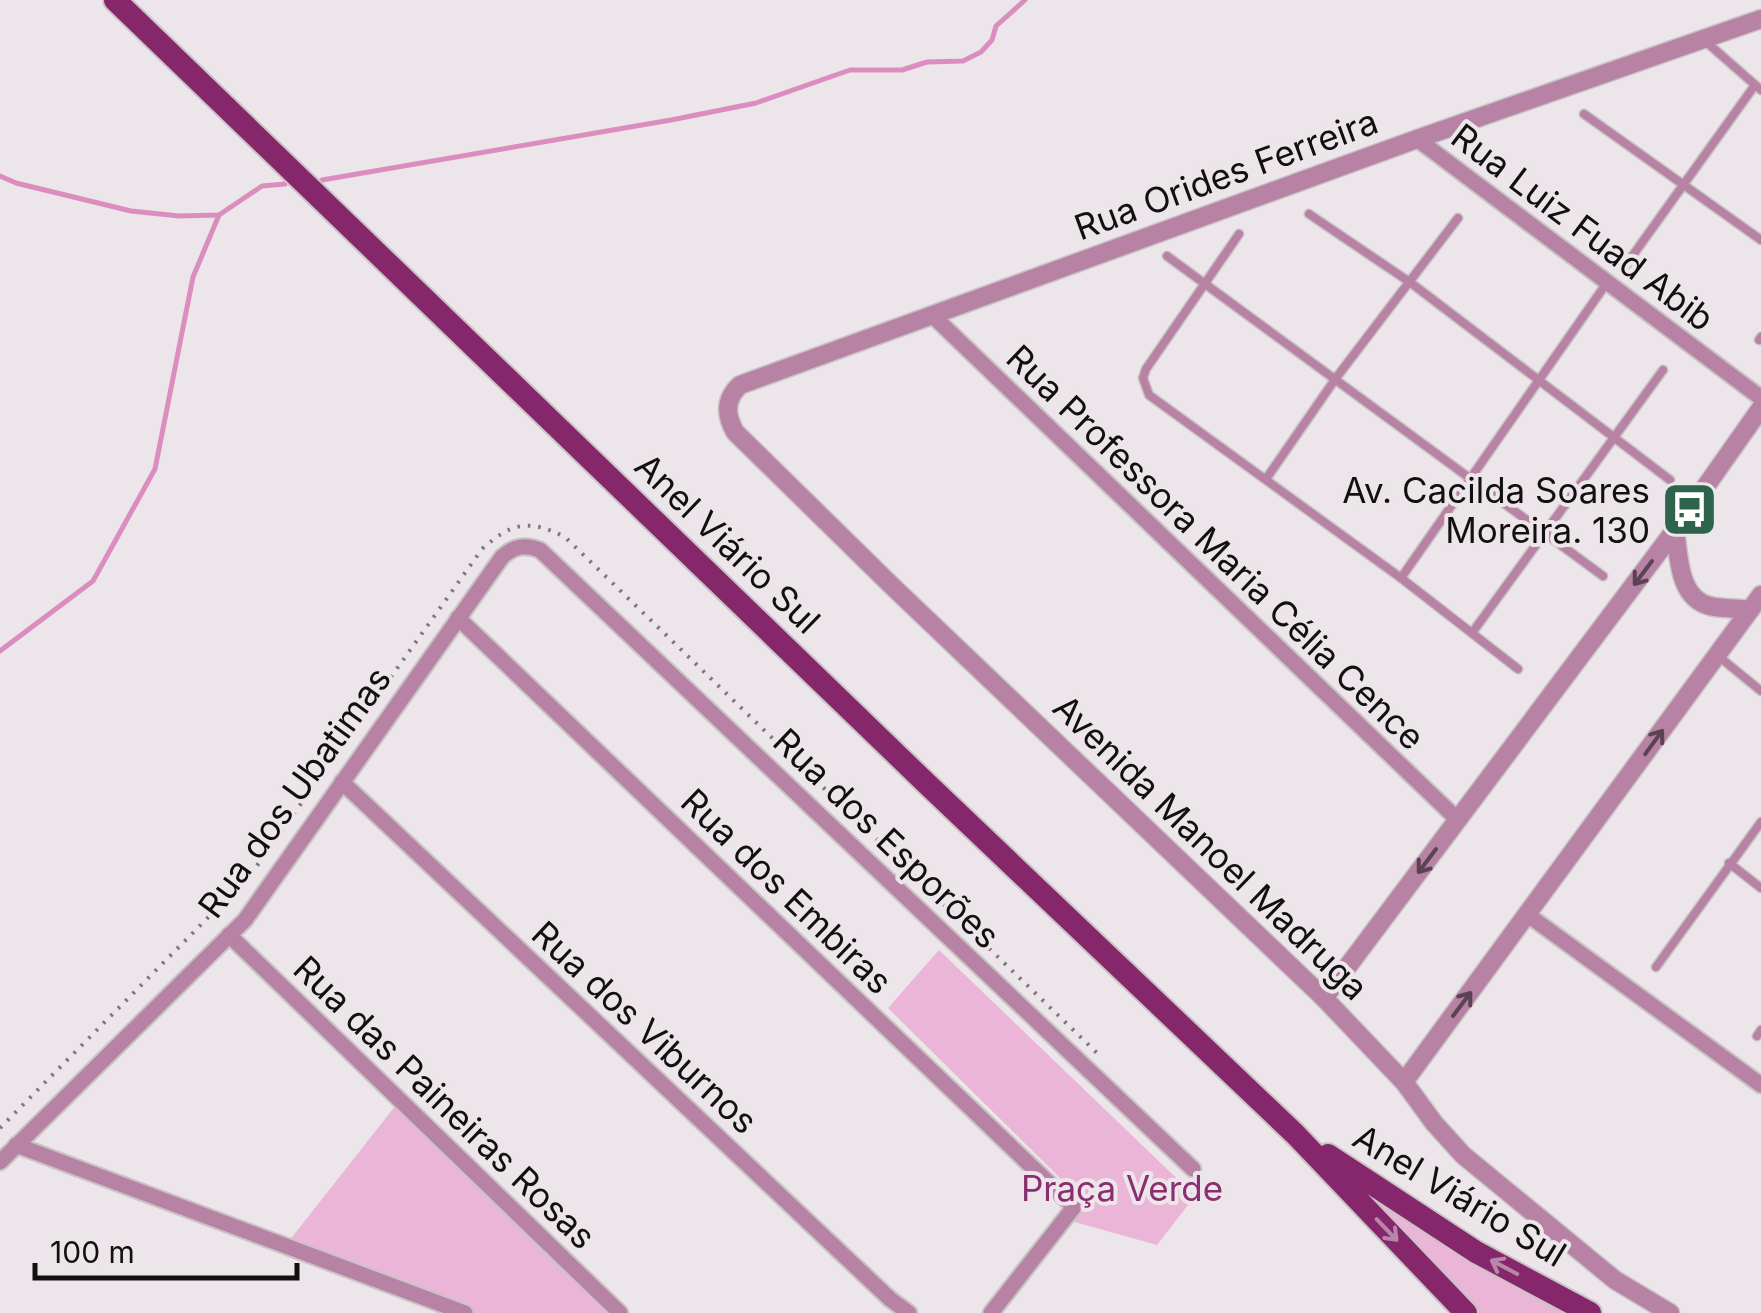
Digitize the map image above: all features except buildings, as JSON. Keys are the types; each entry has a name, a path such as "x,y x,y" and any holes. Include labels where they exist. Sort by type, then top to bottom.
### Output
{"main road":[{"name":"Anel Viário Sul","path":"115,0 925,782 1296,1134 1466,1313"},
{"name":"Anel Viário Sul","path":"1296,1134 1476,1252 1590,1313"}],"street":[{"name":"Rua Orides Ferreira","path":"728,406 731,394 740,384 1761,19"},
{"name":"Rua Luiz Fuad Abib","path":"1417,139 1761,398"},
{"name":"Rua Professora Maria Célia Cence","path":"933,316 1458,820"},
{"name":"Avenida Manoel Madruga","path":"728,406 735,432 1324,998 1404,1082 1464,1155 1615,1280 1670,1313"},
{"path":"1324,998 1675,530 1761,408"},
{"path":"1675,530 1681,572 1697,600 1710,606 1757,608"},
{"name":"Rua dos Ubatimas","path":"0,1162 245,920 510,549 531,546 540,550"},
{"name":"Rua dos Esporões","path":"540,550 1193,1169"},
{"path":"1404,1082 1717,656 1757,608"},
{"name":"Rua dos Embiras","path":"458,618 1074,1207 991,1313"},
{"name":"Rua dos Viburnos","path":"342,782 909,1313"},
{"path":"1528,915 1761,1085"},
{"name":"Rua das Paineiras Rosas","path":"229,935 620,1313"},
{"path":"16,1146 465,1313"}],"lane":[{"path":"1623,268 1758,87 1702,39"},
{"path":"1584,114 1761,240"},
{"path":"1309,214 1411,283 1670,480"},
{"path":"1266,479 1336,378 1458,218"},
{"path":"1240,234 1146,369 1144,387 1149,395 1402,578 1518,669"},
{"path":"1168,256 1603,576"},
{"path":"1402,578 1469,476 1606,284"},
{"path":"1472,633 1663,370"},
{"path":"1717,656 1761,691"},
{"path":"1656,967 1761,822"},
{"path":"1729,862 1761,888"}],"path":[{"path":"0,1128 251,874 482,548 500,532 523,525 544,526 565,537 1108,1064"}],"green space":[{"name":"Praça Verde","path":"939,950 1195,1196 1157,1245 1064,1219 1074,1196 1066,1184 888,1008"},
{"path":"400,1100 620,1313 465,1313 285,1246"},
{"path":"1295,1134 1590,1313 1466,1313"}],"waterway":[{"path":"322,180 756,103 850,70 902,70 927,62 963,61 981,52 992,40 996,26 1025,0"},
{"path":"0,176 131,211 179,216 219,215 262,186 285,184"},
{"path":"0,651 93,581 155,469 193,277 219,215"}],"place":[{"name":"Av. Cacilda Soares Moreira. 130","path":"1689,510"}]}
